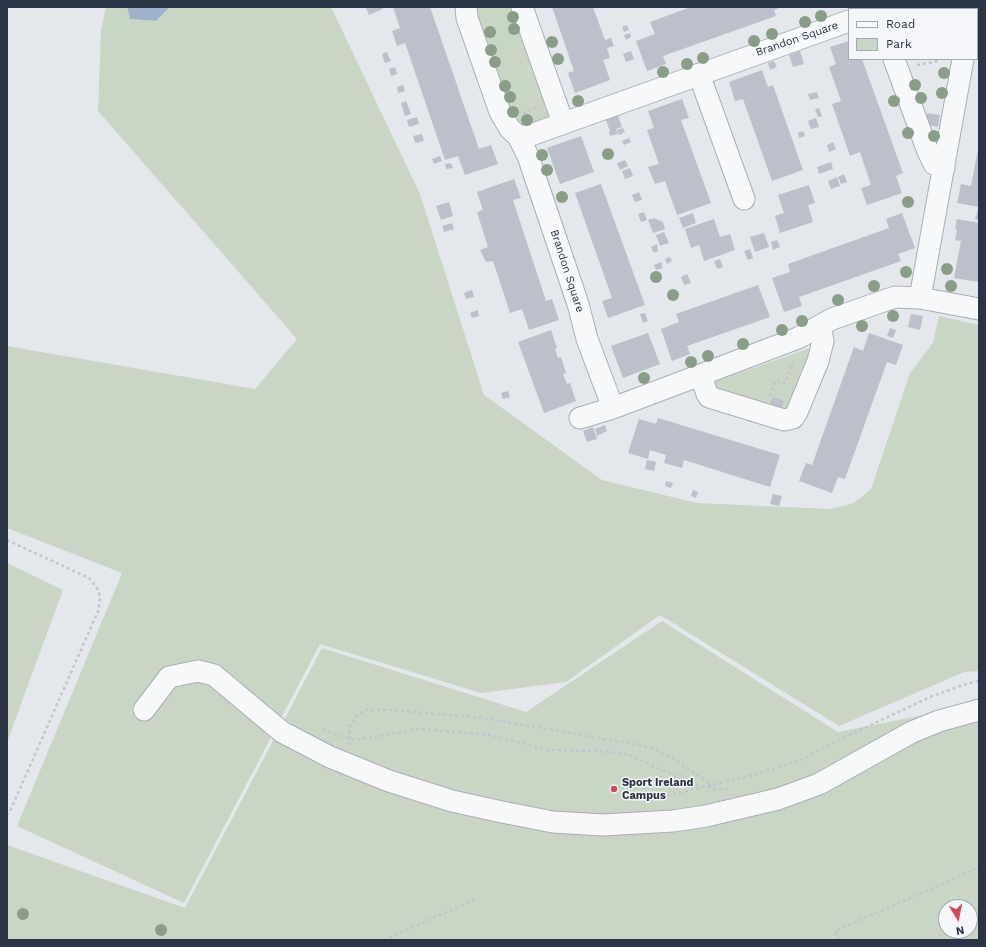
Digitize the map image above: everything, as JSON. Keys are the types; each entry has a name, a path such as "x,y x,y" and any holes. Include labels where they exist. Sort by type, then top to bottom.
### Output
{"street":[{"name":"Brandon Square","path":"466,7 467,18 503,120 518,136 528,156 578,304 587,339 613,408"},
{"path":"522,7 563,123"},
{"name":"Brandon Square","path":"518,136 528,136 848,20"},
{"path":"894,60 927,149 934,164 944,168"},
{"path":"920,298 963,60"},
{"path":"699,74 744,199"},
{"path":"580,418 613,408 798,338 848,312 895,297 920,298 979,309"},
{"path":"701,375 709,397 784,420 792,418 797,412 818,361 823,341 820,326"},
{"path":"144,710 169,677 198,671 214,675 282,732 330,757 389,781 452,801 502,812 553,822 604,825 673,821 706,816 778,799 819,784 912,732 939,721 979,710"}],"path":[{"path":"503,120 556,101"},
{"path":"769,400 776,380 785,383 796,354"},
{"path":"7,540 89,578 97,588 100,596 99,609 11,809 7,814"},
{"path":"642,802 749,776 799,760 930,697 979,681"},
{"path":"352,748 349,738 349,727 354,718 364,710 392,710 482,718 634,744 655,749 713,785"},
{"path":"321,728 356,740 418,730 492,735 548,750 601,751 629,755 693,784 716,788 733,788"},
{"path":"839,940 835,931 979,868"},
{"path":"384,940 476,899"}],"green space":[{"path":"106,7 127,7 130,19 156,21 170,7 331,7 420,194 484,395 602,480 697,503 831,509 854,503 871,489 910,373 933,343 939,316 979,325 979,671 964,672 839,726 660,615 566,682 481,693 320,644 184,903 17,826 122,573 7,528 7,346 255,389 297,339 98,111 101,30"},
{"path":"475,7 516,7 549,114 547,118 531,127 515,125 475,19"},
{"path":"810,348 808,358 787,412 718,395 713,382"},
{"path":"7,563 63,590 7,742"},
{"name":"Sport Ireland Campus","path":"662,621 838,732 979,704 979,940 7,940 7,845 185,908 322,648 526,712"}],"water":[{"path":"127,7 170,7 156,21 130,19"}],"building":[{"path":"382,7 383,9 369,15 366,8"},
{"path":"393,7 430,7 479,149 491,145 498,164 465,175 458,156 445,160 405,43 397,46 392,31 400,28"},
{"path":"552,7 593,7 605,40 611,38 614,46 607,48 610,58 603,60 610,80 575,93 568,73 574,71"},
{"path":"691,7 782,7 774,10 776,16 663,56 666,64 647,71 636,41 655,34 650,22"},
{"path":"627,25 629,30 624,32 622,27"},
{"path":"630,33 631,37 626,40 624,35"},
{"path":"848,41 848,60 862,60 903,173 896,176 902,193 867,205 861,188 871,185 860,152 850,156 832,104 841,101 829,67 836,64 830,47"},
{"path":"631,51 634,59 626,62 623,54"},
{"path":"800,51 804,64 793,67 789,55"},
{"path":"387,52 391,61 385,63 382,54"},
{"path":"774,61 777,67 770,70 768,63"},
{"path":"395,67 397,74 391,76 389,69"},
{"path":"762,70 768,87 773,85 803,170 772,181 743,99 735,101 729,82"},
{"path":"403,85 405,91 398,93 397,87"},
{"path":"817,92 819,98 810,100 808,94"},
{"path":"682,99 689,118 681,120 711,203 677,215 665,181 655,184 648,167 659,164 647,130 654,128 648,111"},
{"path":"406,101 411,114 405,116 401,103"},
{"path":"819,108 822,116 818,117 815,109"},
{"path":"617,113 622,127 616,129 618,134 610,136 610,131 605,118"},
{"path":"927,113 940,115 938,127 925,124"},
{"path":"417,117 419,124 409,127 407,120"},
{"path":"816,118 819,127 811,129 808,121"},
{"path":"623,128 625,132 619,135 617,130"},
{"path":"803,131 805,136 799,138 798,133"},
{"path":"422,134 424,141 415,143 413,136"},
{"path":"581,136 594,172 560,184 547,148"},
{"path":"629,138 631,142 624,145 622,141"},
{"path":"833,142 836,149 829,152 827,145"},
{"path":"978,149 979,207 957,203 961,184 971,186"},
{"path":"440,156 442,161 434,164 432,159"},
{"path":"625,160 628,166 620,170 617,163"},
{"path":"831,162 833,169 819,174 817,167"},
{"path":"451,163 453,168 446,169 445,164"},
{"path":"630,168 633,176 625,179 622,171"},
{"path":"844,174 847,182 841,184 838,177"},
{"path":"837,177 840,186 831,189 828,181"},
{"path":"514,179 521,198 513,200 546,301 552,299 559,320 529,330 522,309 510,313 493,261 486,262 480,250 488,247 477,212 483,210 477,192"},
{"path":"601,184 645,305 608,318 602,301 612,298 575,193"},
{"path":"809,185 815,203 808,205 813,222 780,233 775,216 784,213 778,195"},
{"path":"639,192 642,200 635,202 632,195"},
{"path":"449,202 453,216 441,220 436,206"},
{"path":"979,210 979,220 975,219"},
{"path":"644,212 647,220 641,222 638,214"},
{"path":"693,213 696,223 683,228 679,218"},
{"path":"902,213 915,248 898,254 901,261 799,297 802,306 784,312 772,278 790,272 788,264 889,228 886,219"},
{"path":"654,218 663,222 665,229 653,233 648,220"},
{"path":"714,219 720,237 730,234 735,250 704,261 699,245 691,248 685,229"},
{"path":"957,219 979,223 979,282 954,278 961,241 955,240"},
{"path":"452,223 454,229 444,232 442,226"},
{"path":"664,232 669,243 660,246 656,235"},
{"path":"764,233 769,247 755,252 750,237"},
{"path":"777,240 780,247 773,250 771,242"},
{"path":"657,244 658,251 654,253 651,247"},
{"path":"750,249 753,258 748,260 744,251"},
{"path":"670,257 672,261 667,264 665,259"},
{"path":"720,259 723,267 717,269 714,261"},
{"path":"661,262 663,268 656,270 654,265"},
{"path":"687,274 691,283 684,285 681,277"},
{"path":"758,285 770,317 687,346 690,354 672,361 661,329 679,322 676,314"},
{"path":"472,290 474,297 466,299 464,293"},
{"path":"478,310 479,316 472,318 470,313"},
{"path":"645,313 648,321 643,323 640,314"},
{"path":"911,314 923,316 920,330 908,327"},
{"path":"890,328 896,330 893,338 887,336"},
{"path":"551,330 557,348 555,349 558,358 561,357 566,373 563,374 567,384 570,383 576,401 544,413 518,342"},
{"path":"648,333 660,364 623,378 611,346"},
{"path":"869,333 903,345 896,365 887,362 845,479 838,477 832,493 799,481 806,463 812,465 854,347 863,351"},
{"path":"508,391 510,397 503,399 501,393"},
{"path":"773,397 784,401 780,412 769,408"},
{"path":"658,418 780,455 770,487 684,460 682,468 664,463 666,455 650,450 648,459 628,453 639,419 656,424"},
{"path":"605,425 607,431 597,436 595,429"},
{"path":"593,427 597,439 587,442 583,431"},
{"path":"647,460 656,462 654,471 645,469"},
{"path":"666,481 673,483 671,488 665,486"},
{"path":"693,490 698,492 696,498 691,496"},
{"path":"773,494 782,496 779,506 770,504"}],"place":[{"name":"Sport Ireland Campus","path":"614,789"}]}
